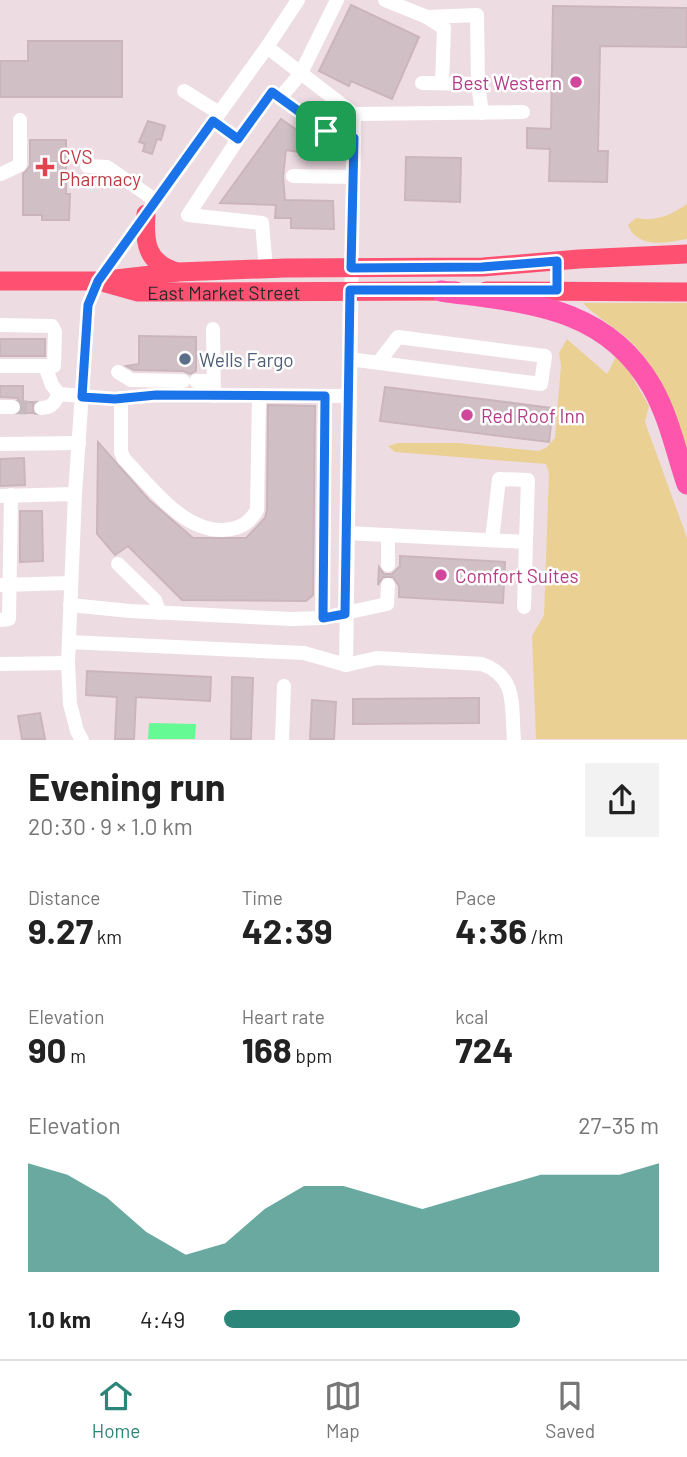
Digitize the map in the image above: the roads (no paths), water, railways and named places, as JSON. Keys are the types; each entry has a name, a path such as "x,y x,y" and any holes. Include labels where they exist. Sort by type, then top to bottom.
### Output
{"highway":[{"path":"441,291 545,307 589,323 608,336 626,352 653,389 687,484"}],"main road":[{"path":"150,207 146,241 148,250 164,268 178,272"},
{"name":"East Market Street","path":"0,281 98,281 178,272 266,269 482,267 687,254"},
{"name":"East Market Street","path":"98,281 138,292 687,292"}],"street":[{"path":"82,740 69,704 68,663 75,494 88,305 98,281 298,0"},
{"path":"280,98 301,73 337,0"},
{"path":"385,0 427,17 444,29 442,83"},
{"path":"427,17 477,15 478,84 482,113"},
{"path":"267,47 354,114 523,112"},
{"path":"422,83 478,84"},
{"path":"184,91 238,139"},
{"path":"266,269 262,223 188,215 238,139 272,92 326,131 354,138"},
{"path":"346,665 354,114"},
{"path":"1,174 20,165 20,120"},
{"path":"87,166 107,167 128,180 150,207"},
{"path":"293,176 353,177"},
{"path":"557,261 557,290"},
{"path":"0,325 52,326 55,332 54,366 0,366"},
{"path":"213,329 214,388"},
{"path":"349,359 378,363 541,384 545,356 398,337 378,363"},
{"path":"45,366 52,385 59,394 82,397 121,398 214,388"},
{"path":"118,372 131,380 189,381 259,396 348,396"},
{"path":"41,408 54,404 59,394"},
{"path":"121,398 121,452 124,459 177,512 201,526 232,530 252,520 257,510 259,396"},
{"path":"323,618 325,396"},
{"path":"0,444 79,443"},
{"path":"492,540 499,479 528,481 524,607"},
{"path":"0,620 9,620 5,585 5,496 75,494"},
{"path":"346,533 526,542"},
{"path":"388,535 388,565"},
{"path":"118,565 155,600 160,613"},
{"path":"5,585 71,583"},
{"path":"70,605 160,613 323,618 387,604 388,585"},
{"path":"69,642 304,653 346,665 377,658 463,662 493,668 505,677 510,687 514,740"},
{"path":"0,664 68,663"},
{"path":"282,740 284,686"}],"tunnel":[{"path":"13,407 41,408"}],"place":[{"name":"Best Western","path":"576,82"},
{"name":"CVS Pharmacy","path":"45,167"},
{"name":"Wells Fargo","path":"185,359"},
{"name":"Red Roof Inn","path":"467,415"},
{"name":"Comfort Suites","path":"441,575"}]}
